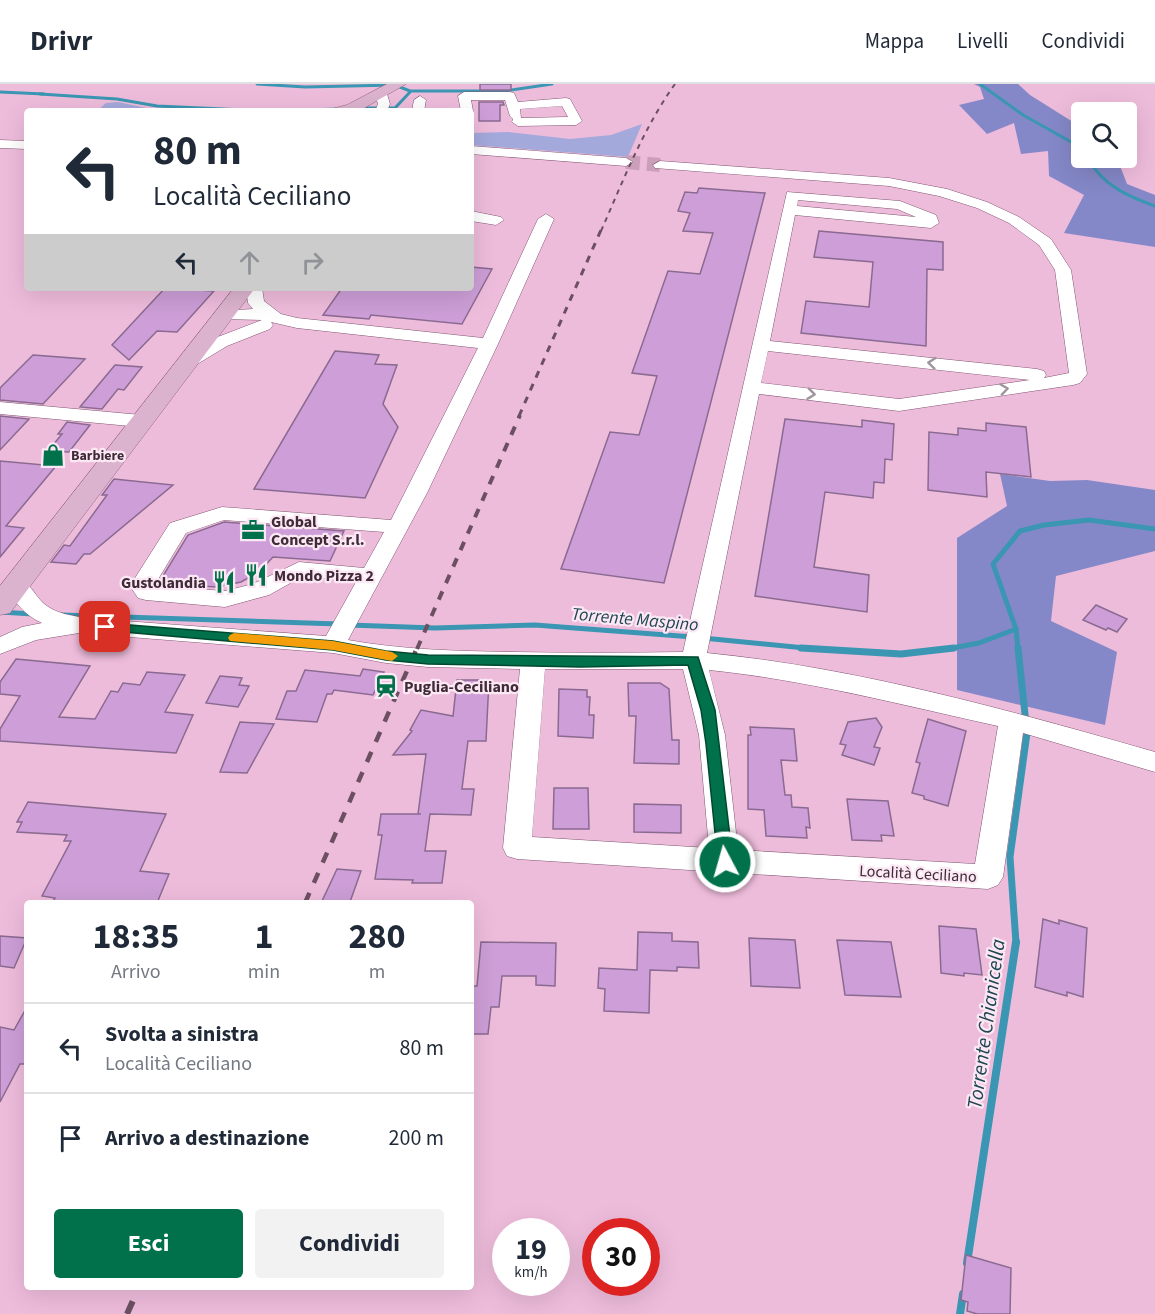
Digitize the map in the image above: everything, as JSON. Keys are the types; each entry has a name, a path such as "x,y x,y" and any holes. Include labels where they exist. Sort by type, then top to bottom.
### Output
{"main road":[{"path":"352,108 398,84"},
{"path":"8,595 243,291"}],"street":[{"path":"381,94 384,104 382,108"},
{"path":"468,108 464,96 510,96 518,125 576,121 566,102 514,106"},
{"path":"0,144 24,145"},
{"path":"474,150 626,162"},
{"path":"660,165 889,182 942,192 982,205 1014,219 1045,242 1063,270 1078,374 1073,379 898,405 753,387"},
{"path":"725,862 714,744 708,710 693,660 762,345 789,210 792,195 900,205 931,218 930,223 789,210"},
{"path":"474,216 496,220"},
{"path":"333,645 398,527 489,344 546,219"},
{"path":"254,291 256,303 269,321"},
{"path":"225,315 242,321 297,323 489,344"},
{"path":"188,362 221,342 269,321"},
{"path":"762,345 1073,379"},
{"path":"0,408 141,421"},
{"path":"371,576 299,569 261,590 225,599 146,593 142,586 178,528 222,513 398,527"},
{"path":"8,595 24,601 36,612 56,620 84,626 333,645 421,659 533,662 693,660 806,674 1012,720 1155,762"},
{"path":"0,646 31,633 84,626"},
{"path":"0,627 31,633"},
{"name":"Località Ceciliano","path":"533,662 517,848 988,877 1012,720"}],"shaded area":[{"path":"974,84 1018,84 1030,95 1071,121 1071,168 1121,168 1127,184 1155,195 1155,247 1064,233 1084,195 1049,176 1048,151 1021,154 1014,123 987,134 959,105 984,99 980,87"},
{"path":"118,102 146,108 100,108 106,103"},
{"path":"642,124 628,157 474,145 474,133 508,132 570,139 611,135"},
{"path":"1000,474 1050,481 1087,480 1155,490 1155,551 1056,576 1051,621 1117,652 1105,725 957,690 957,538 1007,506"}],"building":[{"path":"480,84 511,84 511,90 480,90"},
{"path":"479,102 503,102 504,105 500,105 500,121 479,121"},
{"path":"699,188 765,193 664,583 561,569 610,432 639,435 657,376 632,373 668,271 700,274 713,233 683,231 690,213 678,211 685,192 697,193"},
{"path":"819,231 943,242 943,270 927,269 926,346 801,333 806,301 869,307 873,262 814,257"},
{"path":"474,267 492,269 462,324 371,315 369,319 323,315 340,291 474,291"},
{"path":"162,291 214,291 177,332 157,331 129,360 112,345"},
{"path":"335,351 379,355 375,364 397,365 383,404 398,427 365,498 254,489"},
{"path":"33,355 85,359 43,404 0,400 0,388"},
{"path":"115,365 142,367 124,390 118,389 102,409 80,407"},
{"path":"0,416 29,419 0,450"},
{"path":"785,419 862,427 862,420 894,424 892,460 885,459 884,483 874,482 873,498 825,492 814,567 869,575 867,612 755,596"},
{"path":"67,422 90,425 69,452 48,451 62,434 58,434"},
{"path":"986,423 1026,427 1031,477 986,472 987,497 928,490 929,432 958,435 958,428 986,431"},
{"path":"0,461 56,466 6,526 24,528 0,557"},
{"path":"114,479 173,485 90,554 84,554 76,564 51,562 64,545 70,546 107,495 102,495"},
{"path":"224,522 344,531 330,561 273,557 259,572 241,582 218,587 158,584 188,535"},
{"path":"1096,605 1127,619 1117,632 1083,620"},
{"path":"16,659 90,666 59,717 95,719 111,691 118,692 123,683 140,685 147,672 185,675 165,712 193,715 176,753 0,741 0,729 20,696 0,694 0,682"},
{"path":"363,669 384,672 373,695 334,690 332,694 327,694 317,722 276,719 287,691 296,691 305,670 360,676"},
{"path":"220,676 242,678 239,685 249,686 238,707 206,703"},
{"path":"457,680 489,680 486,741 468,741 462,789 474,789 471,815 430,814 425,851 446,851 442,883 375,879 382,835 378,835 381,814 418,814 426,754 393,755 412,731 410,730 421,710 453,716"},
{"path":"628,683 660,683 669,689 672,740 679,740 679,764 634,763 636,716 629,716"},
{"path":"559,689 587,690 587,697 590,697 589,715 594,715 593,738 558,736"},
{"path":"876,718 882,727 874,747 880,748 874,765 842,755 846,745 840,744 848,722"},
{"path":"928,719 966,731 948,806 912,793 920,763 916,762"},
{"path":"240,722 274,724 247,773 220,772"},
{"path":"750,727 794,729 797,761 781,760 785,795 791,795 792,807 808,808 810,828 806,827 807,838 766,836 764,810 748,809 748,735 751,735"},
{"path":"554,788 588,788 589,829 553,829"},
{"path":"847,799 888,801 894,836 881,835 882,841 852,840"},
{"path":"28,802 166,814 140,871 169,874 158,900 54,900 55,898 42,896 71,841 64,841 67,835 17,832 22,822 17,822"},
{"path":"634,804 681,805 681,833 634,832"},
{"path":"337,869 361,871 351,900 322,900"},
{"path":"1043,919 1059,924 1059,920 1087,928 1083,997 1067,992 1067,996 1035,987"},
{"path":"939,926 976,929 982,975 964,973 964,976 941,973"},
{"path":"638,932 672,933 672,941 698,942 699,968 677,967 677,971 650,970 649,1013 604,1011 605,989 598,988 599,968 637,970"},
{"path":"0,936 24,938 24,945 14,968 0,966"},
{"path":"749,938 795,940 800,988 751,986"},
{"path":"837,940 891,942 901,997 845,995"},
{"path":"481,942 556,943 555,986 536,985 536,976 502,976 499,1007 491,1007 488,1034 474,1034 474,986 477,986"},
{"path":"24,1012 24,1064 20,1064 0,1102 0,1027 14,1030"},
{"path":"966,1255 1011,1268 1010,1314 977,1314 967,1311 968,1302 961,1300"}],"waterway":[{"path":"257,84 305,87 395,85 410,91"},
{"path":"357,108 395,108 411,91 505,91 552,84"},
{"path":"980,84 1023,115 1071,142"},
{"path":"0,92 44,94"},
{"path":"40,94 117,99 157,106 201,108"},
{"path":"1095,168 1116,188 1155,206"},
{"name":"Torrente Maspino","path":"1016,629 993,564 1020,531 1044,525 1089,520 1155,529"},
{"name":"Torrente Maspino","path":"0,612 33,614"},
{"name":"Torrente Maspino","path":"62,615 339,624"},
{"name":"Torrente Maspino","path":"349,625 435,628 535,625 693,637"},
{"name":"Torrente Maspino","path":"950,648 979,643 1016,629"},
{"name":"Torrente Chianicella","path":"1016,629 1018,649"},
{"name":"Torrente Maspino","path":"703,638 811,649"},
{"name":"Torrente Maspino","path":"801,648 811,649"},
{"name":"Torrente Maspino","path":"811,649 901,654 950,648"},
{"name":"Torrente Maspino","path":"950,648 954,648"},
{"name":"Torrente Chianicella","path":"1016,942 1010,857 1027,733 1018,648"},
{"name":"Torrente Maspino","path":"811,649 815,649"},
{"name":"Torrente Chianicella","path":"967,1263 1016,942"},
{"name":"Torrente Chianicella","path":"960,1314 963,1294"}],"tunnel":[{"path":"626,162 660,165"}],"railway":[{"path":"601,231 643,137 675,84"},
{"path":"519,416 601,230"},
{"path":"417,649 520,415"},
{"path":"306,900 417,648"},
{"path":"127,1314 138,1290"}],"slow traffic":[{"path":"234,638 333,645 392,656"}],"place":[{"name":"Barbiere","path":"53,455"},
{"name":"Global Concept S.r.l.","path":"253,530"},
{"name":"Mondo Pizza 2","path":"256,575"},
{"name":"Gustolandia","path":"224,582"},
{"name":"Puglia-Ceciliano","path":"386,686"}],"route":[{"path":"105,627 333,645 386,655 428,659 580,662 693,660 708,710 714,744 725,862"}]}
